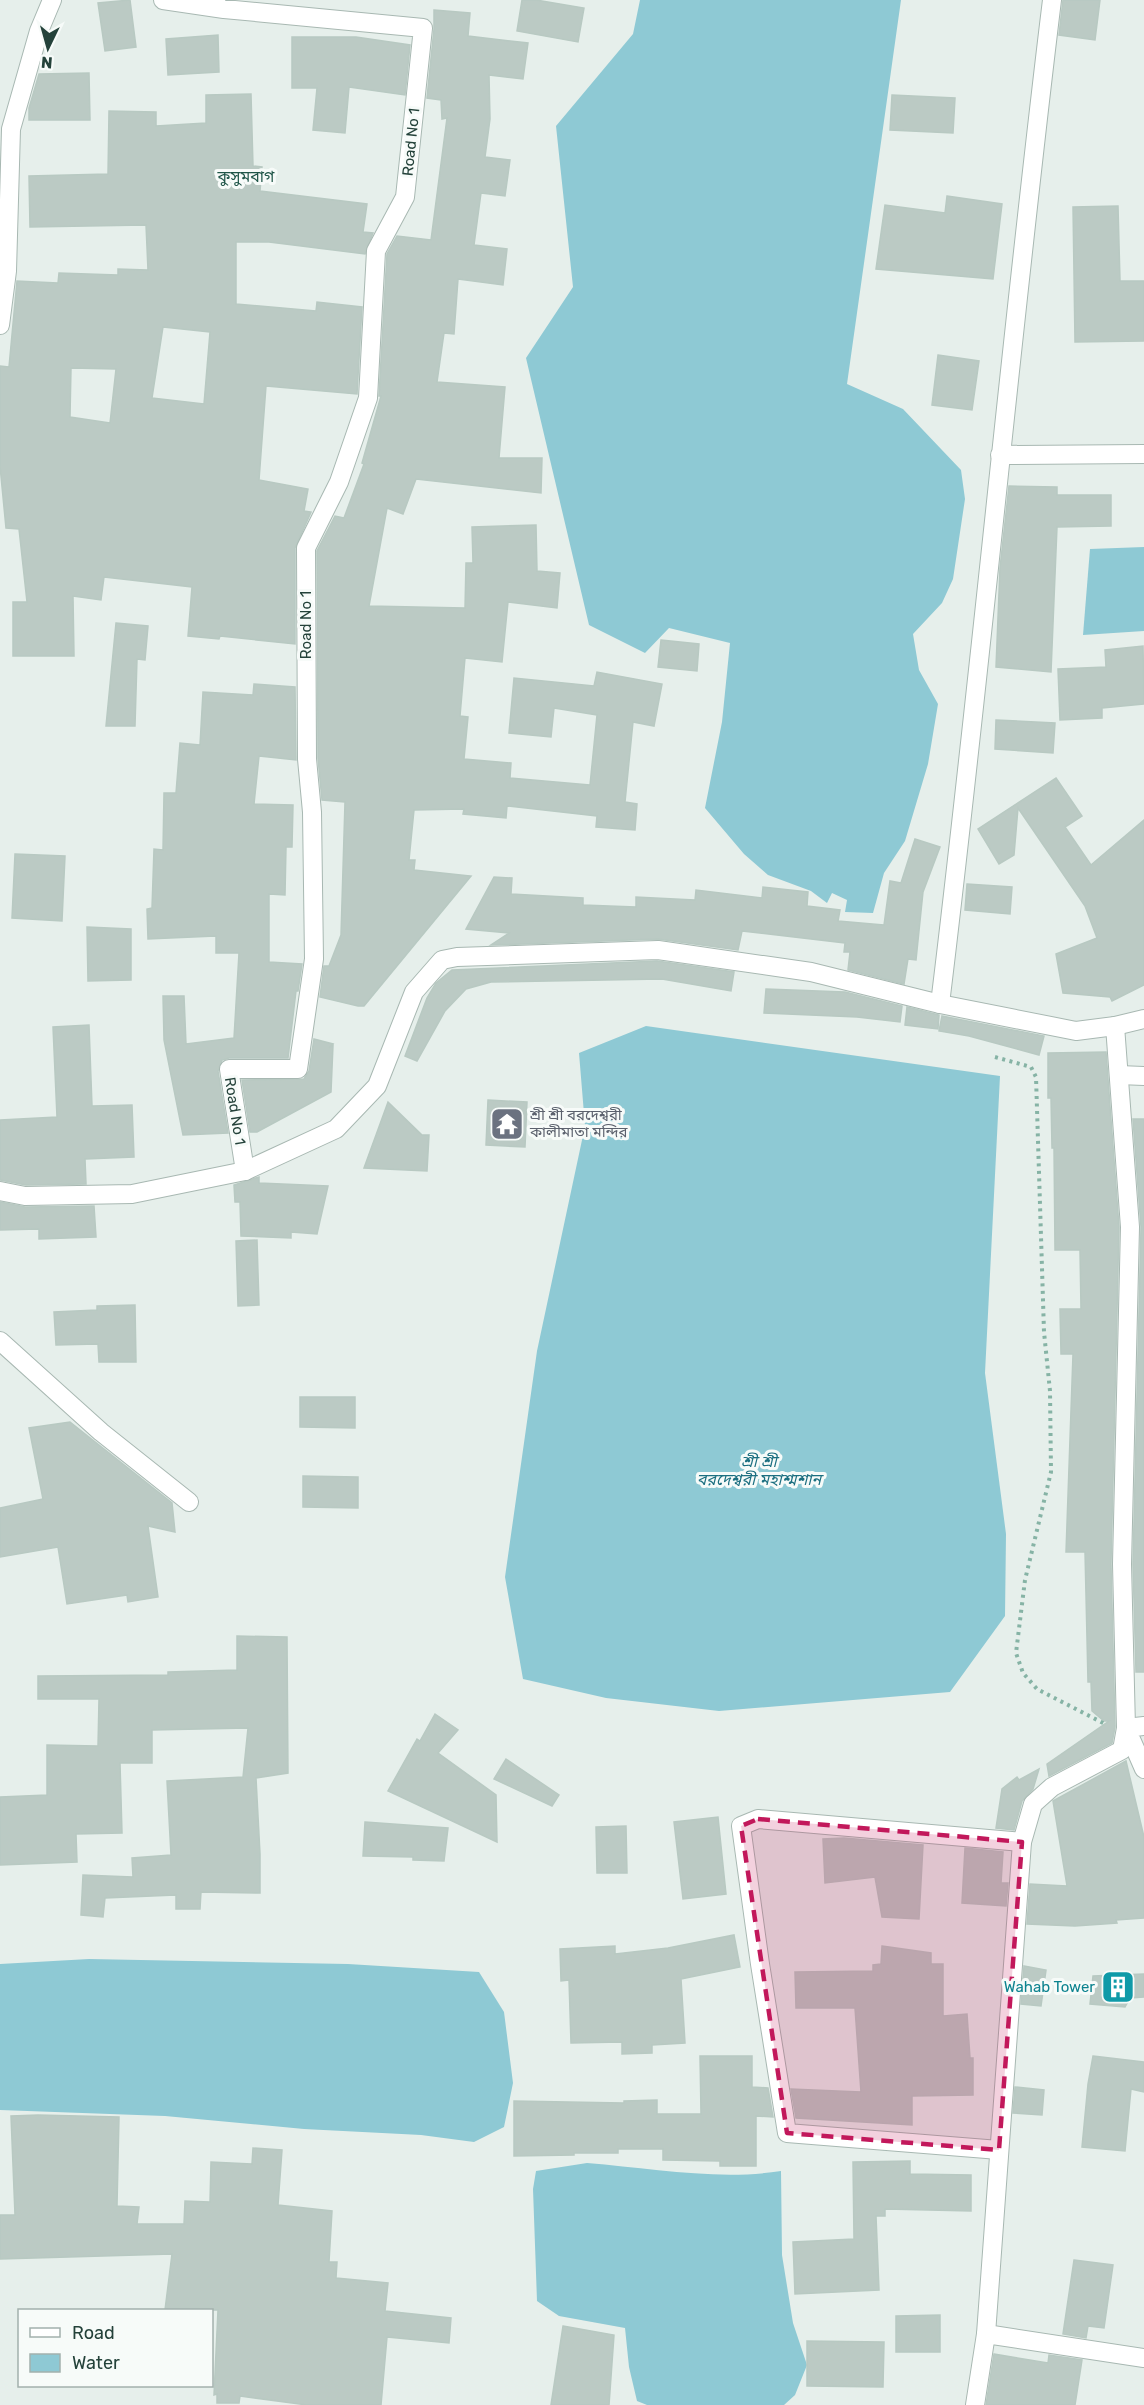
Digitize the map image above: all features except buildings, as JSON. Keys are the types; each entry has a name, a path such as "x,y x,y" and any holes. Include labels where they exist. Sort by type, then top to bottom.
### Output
{"street":[{"path":"0,325 7,271 11,129 39,31 52,0"},
{"name":"Road No 1","path":"163,0 224,9 423,28 405,197 376,250 368,399 339,482 306,548 307,759 312,812 314,959 297,1070 228,1068 244,1171"},
{"path":"940,1004 965,805 1000,455 1052,0"},
{"path":"1000,455 1144,454"},
{"path":"0,1191 25,1196 132,1194 244,1171 336,1129 377,1086 414,992 442,960 457,957 658,951 811,972 940,1004 1076,1031 1115,1026 1144,1019"},
{"path":"1115,1026 1130,1227 1122,1564 1135,1727 1144,1769"},
{"path":"1119,1075 1144,1076"},
{"path":"0,1341 101,1432 189,1502"},
{"path":"975,2405 986,2334 1022,1842 1033,1804 1052,1787 1122,1750 1135,1727"},
{"path":"999,2150 787,2133 741,1826 758,1819 1022,1842"},
{"path":"986,2334 1144,2358"}],"path":[{"path":"995,1057 1031,1067 1036,1077 1044,1332 1050,1391 1051,1472 1025,1580 1016,1653 1023,1673 1037,1689 1102,1724 1135,1727"}],"highlighted area":[{"path":"758,1819 1022,1842 999,2150 787,2133 741,1826"}],"water":[{"path":"640,0 901,0 847,384 903,409 961,470 965,499 953,579 942,603 913,634 919,670 938,704 928,764 905,841 884,873 873,913 845,912 847,900 832,893 827,903 811,891 768,875 744,854 705,808 722,722 730,643 669,628 645,653 589,625 526,358 573,287 556,126 633,34"},
{"path":"1144,547 1144,631 1083,635 1090,549"},
{"name":"শ্রী শ্রী বরদেশ্বরী মহাশ্মশান","path":"646,1026 1000,1076 985,1373 1006,1534 1005,1616 950,1692 719,1711 606,1698 523,1679 505,1577 537,1351 585,1126 579,1053"},
{"path":"89,1959 348,1964 479,1972 504,2012 513,2083 504,2127 474,2142 421,2135 304,2129 165,2116 0,2110 0,1964"},
{"path":"587,2163 684,2173 733,2175 781,2171 782,2255 793,2323 807,2365 795,2395 784,2405 647,2405 637,2401 629,2367 625,2328 559,2316 537,2301 533,2189 536,2171"}],"place":[{"name":"শ্রী শ্রী বরদেশ্বরী কালীমাতা মন্দির","path":"507,1124"},
{"name":"Wahab Tower","path":"1118,1987"}],"district":[{"name":"কুসুমবাগ","path":"246,176"}]}
